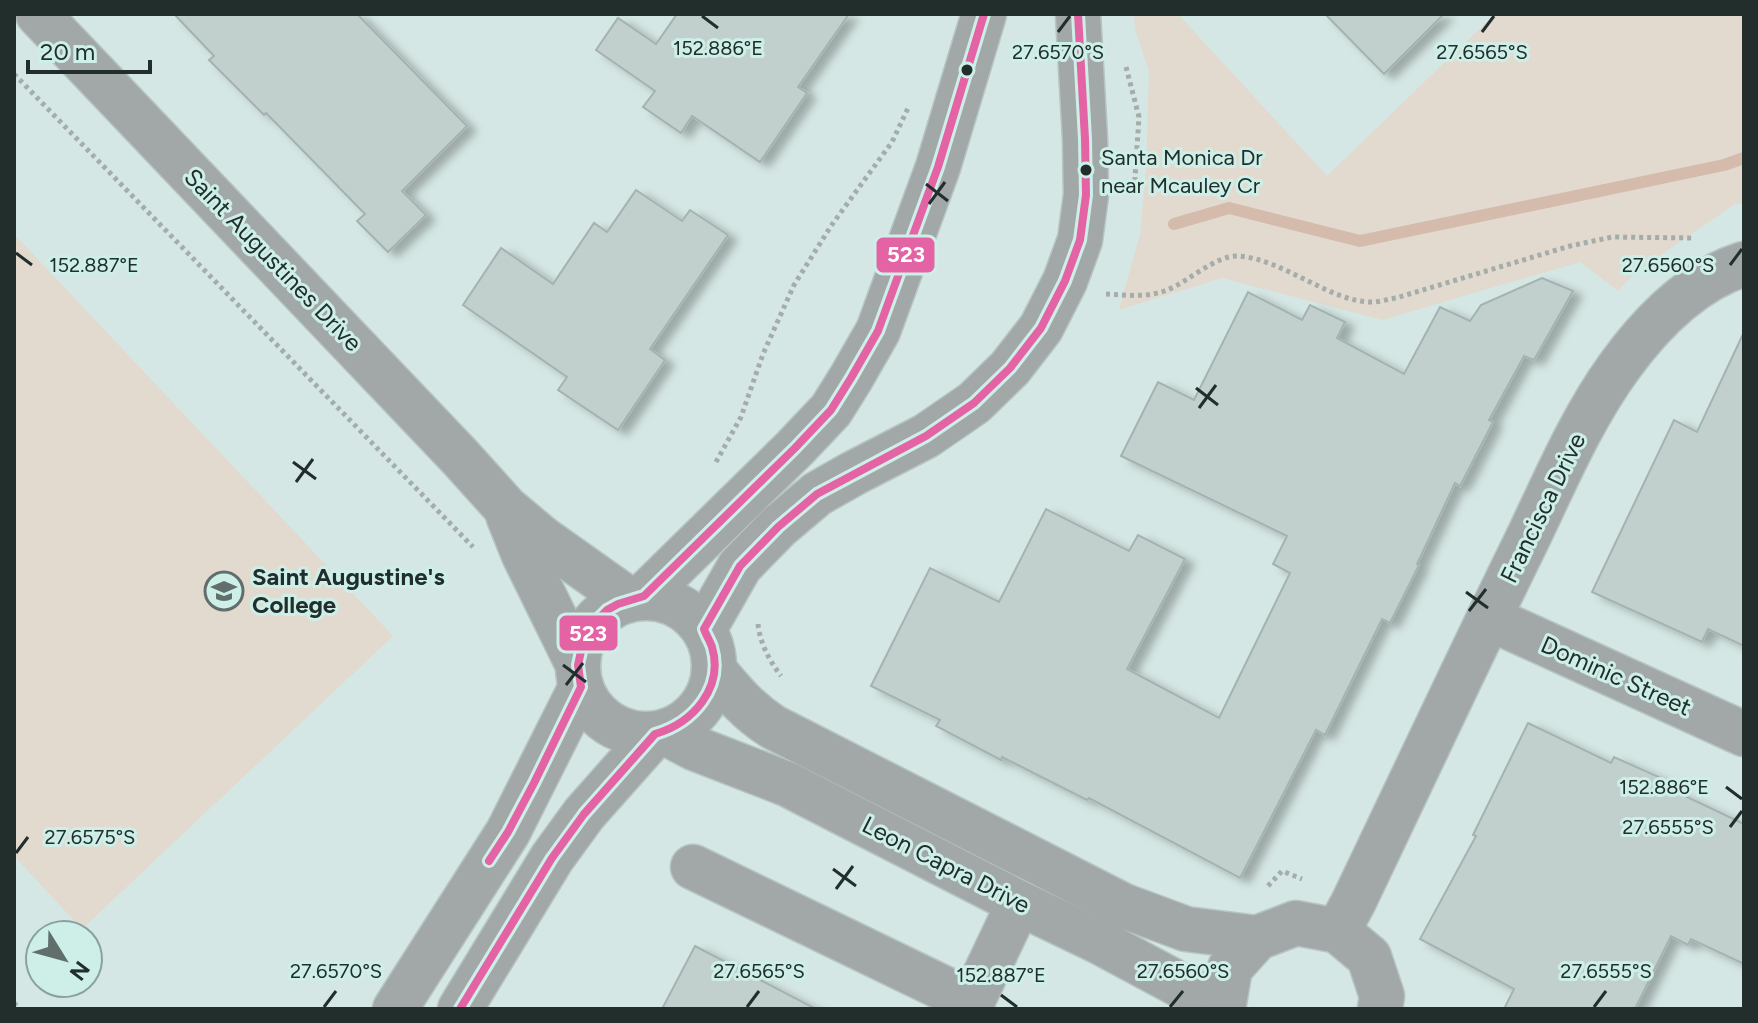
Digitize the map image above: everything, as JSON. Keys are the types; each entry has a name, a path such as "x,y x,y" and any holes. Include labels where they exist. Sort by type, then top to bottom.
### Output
{"street":[{"name":"Saint Augustines Drive","path":"38,14 506,508 543,539 637,598"},
{"path":"395,1009 508,832 580,676 583,642 594,623 607,610 637,598 795,448 831,410 851,378 878,331 922,211 984,14"},
{"path":"580,676 592,709 610,724 632,733 659,733 683,723 699,709 709,690 709,650 740,566 778,527 817,494 926,436 974,403 1010,368 1041,328 1065,281 1080,240 1086,195 1078,14"},
{"name":"Francisca Drive","path":"1346,916 1595,403 1621,364 1675,304 1702,282 1744,264"},
{"name":"Saint Augustines Drive","path":"506,508 524,555 580,676"},
{"path":"637,598 671,603 689,613 709,650"},
{"name":"Dominic Street","path":"1489,618 1744,734"},
{"name":"Leon Capra Drive","path":"709,650 737,698 754,715 773,727 1124,906 1186,929 1257,938"},
{"path":"460,1009 552,858 584,814 659,733"},
{"name":"Leon Capra Drive","path":"659,733 787,784 1100,942 1223,1009"},
{"path":"693,867 972,1002 1019,903"},
{"path":"1223,1009 1230,968 1257,938 1296,923 1346,916 1369,957 1382,996 1380,1009"}],"path":[{"path":"1126,64 1139,117 1135,178 1127,207"},
{"path":"14,74 477,551"},
{"path":"711,471 741,417 763,354 794,285 831,226 892,142 913,96"},
{"path":"1099,306 1106,294 1138,296 1163,292 1182,284 1223,258 1234,256 1259,259 1344,296 1370,302 1396,298 1570,246 1612,237 1697,238"},
{"path":"757,616 759,636 771,663 785,682"},
{"path":"1262,892 1282,871 1346,916"},
{"path":"14,1003 20,1009"}],"shaded area":[{"path":"1134,14 1178,14 1327,176 1495,14 1744,14 1744,203 1735,204 1636,272 1618,291 1580,262 1382,320 1222,278 1119,310 1140,234 1146,171 1149,71 1135,29"},
{"path":"14,234 393,636 93,919 73,919 14,856"}],"building":[{"path":"174,14 357,14 467,126 402,191 426,215 388,252 357,221 365,214 209,60 214,56"},
{"path":"677,14 849,14 798,87 807,93 760,162 692,116 681,133 643,107 655,91 596,50 618,18 656,44"},
{"path":"1325,14 1444,14 1384,74"},
{"path":"636,190 682,221 690,210 728,235 650,349 665,360 618,430 558,390 567,377 463,305 501,248 553,284 594,223 607,232"},
{"path":"1542,278 1573,291 1534,360 1524,356 1489,420 1493,422 1460,486 1455,483 1390,623 1382,619 1325,735 1316,730 1240,878 1089,798 1087,800 1002,757 1001,760 936,726 940,720 871,686 930,568 999,602 1046,509 1129,551 1138,535 1185,559 1127,669 1219,718 1290,573 1273,564 1287,536 1121,456 1158,382 1194,400 1248,292 1302,320 1310,305 1345,322 1337,338 1404,374 1440,307 1470,321 1481,305"},
{"path":"1744,332 1744,646 1708,629 1702,642 1592,592 1674,420 1697,432"},
{"path":"1528,723 1611,763 1614,757 1670,782 1668,788 1744,824 1744,964 1691,939 1688,945 1671,936 1635,1009 1504,1009 1514,989 1420,939 1476,836 1473,835"},
{"path":"695,946 816,1009 662,1009"}],"waterway":[{"path":"1174,224 1229,208 1360,241 1724,165 1744,158"}],"transit line":[{"name":"523","path":"489,861 534,783 581,687 578,665 583,642 594,623 618,604 644,596 795,448 831,410 851,378 878,331 938,167 984,14"},
{"name":"523","path":"460,1009 552,858 584,814 655,734 682,722 702,702 714,676 715,662 704,629 740,566 778,527 817,494 926,436 974,403 1010,368 1041,328 1065,281 1080,240 1086,195 1078,14"}],"place":[{"name":"Santa Monica Dr near Mcauley Cr","path":"1086,170"},
{"name":"Saint Augustine's College","path":"224,591"}]}
